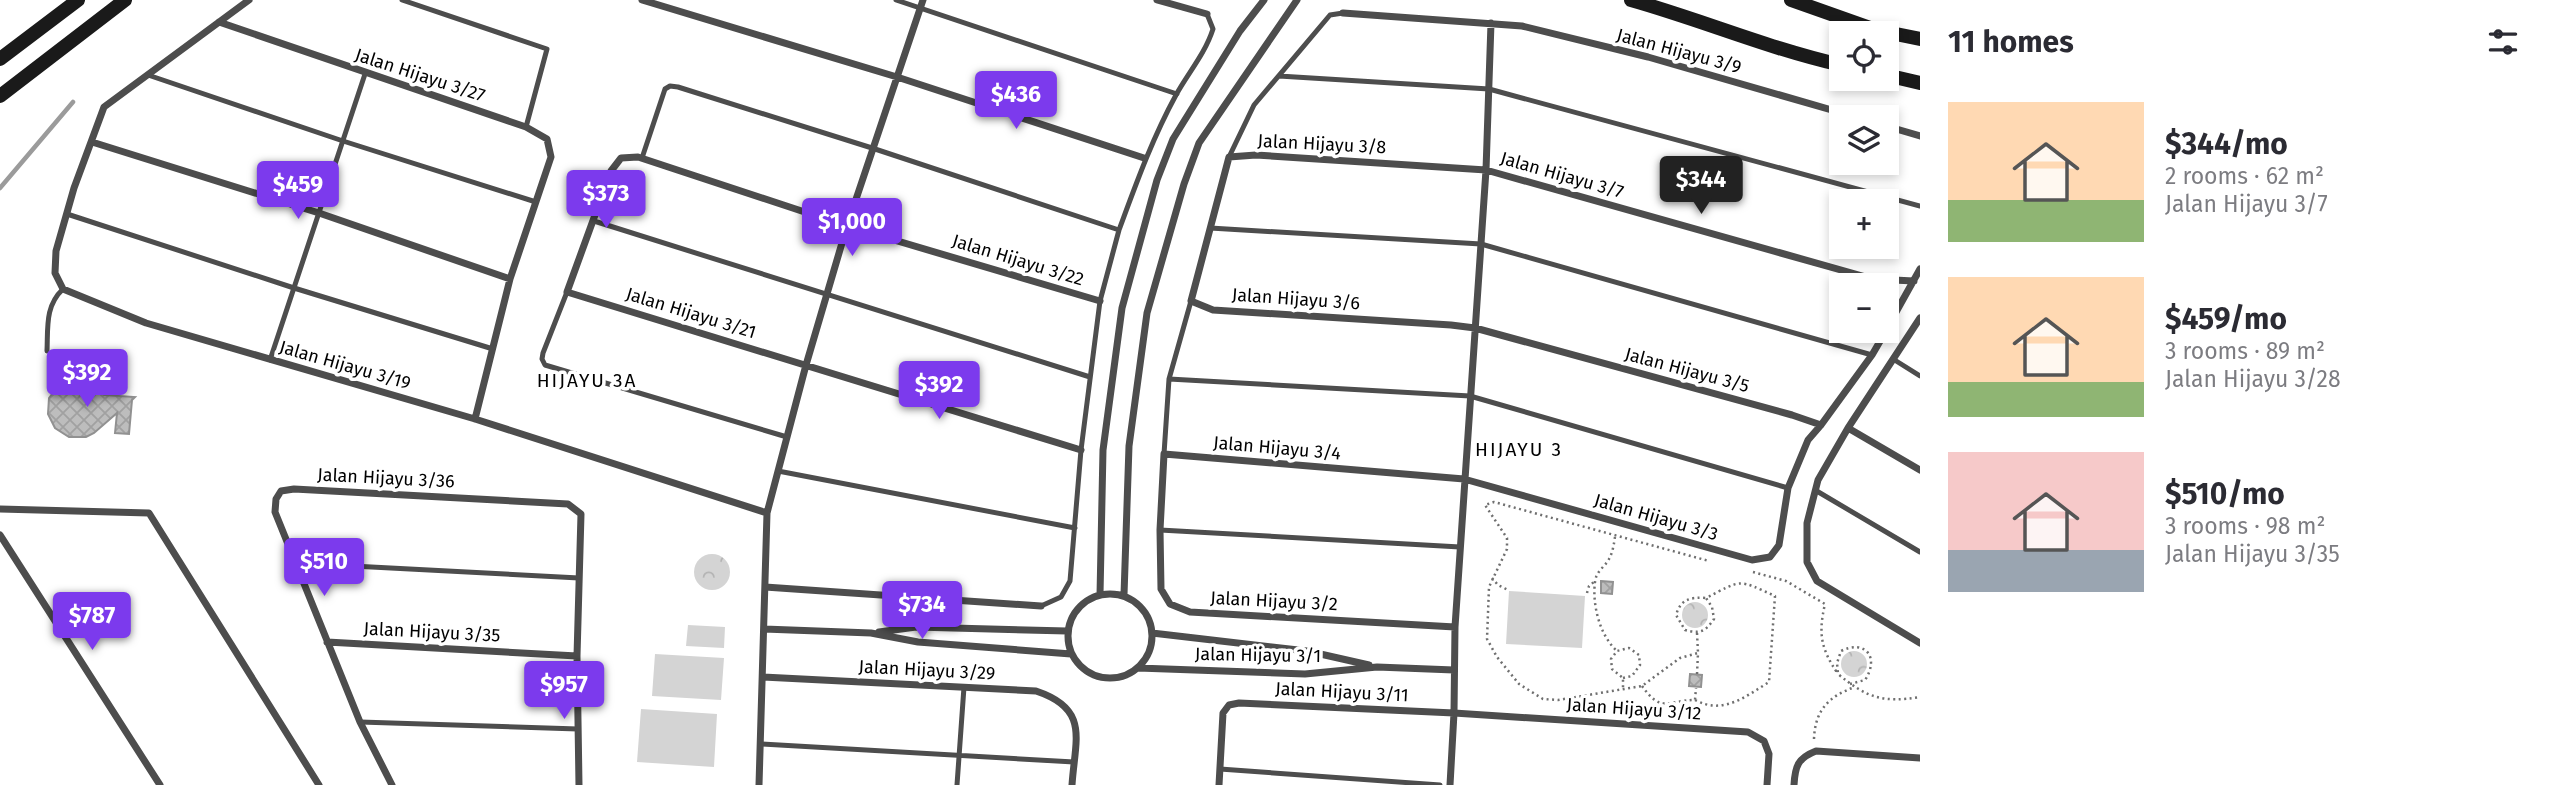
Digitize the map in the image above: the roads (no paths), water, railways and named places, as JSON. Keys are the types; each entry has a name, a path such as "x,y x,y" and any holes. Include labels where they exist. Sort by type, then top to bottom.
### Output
{"street":[{"path":"0,59 79,0"},
{"path":"0,96 125,0"},
{"path":"63,289 55,273 56,251 66,214 104,107 249,0"},
{"path":"642,0 897,77 1144,158"},
{"path":"759,785 767,513 806,365 847,226 923,0"},
{"path":"1157,0 1207,15"},
{"path":"1100,595 1103,450 1122,308 1157,180 1173,139 1240,32 1264,0"},
{"path":"1124,595 1129,446 1145,327 1177,210 1199,143 1297,0"},
{"path":"1632,0 1829,62"},
{"path":"1791,0 1876,30 1920,39"},
{"name":"Jalan Hijayu 3/9","path":"1343,13 1522,26 1647,57 1829,109"},
{"name":"Jalan Hijayu 3/27","path":"219,22 526,127 547,139 551,156 510,279 474,419"},
{"path":"1450,785 1455,627 1486,170 1491,23"},
{"path":"1899,78 1920,83"},
{"path":"1899,129 1920,135"},
{"path":"92,142 319,213 510,279"},
{"name":"Jalan Hijayu 3/8","path":"1229,157 1256,155 1486,170"},
{"path":"1191,301 1229,157"},
{"path":"567,292 611,172 621,158 642,158"},
{"name":"Jalan Hijayu 3/22","path":"642,158 847,226 1100,301"},
{"name":"Jalan Hijayu 3/7","path":"1486,170 1873,279 1914,281"},
{"path":"1899,307 1920,269"},
{"name":"Jalan Hijayu 3/19","path":"63,289 146,323 474,419 767,513"},
{"name":"Jalan Hijayu 3/21","path":"567,292 1081,450"},
{"name":"Jalan Hijayu 3/6","path":"1191,301 1213,310 1475,328"},
{"path":"1920,318 1848,428 1818,480 1807,523 1807,562 1817,582 1920,643"},
{"name":"Jalan Hijayu 3/5","path":"1475,328 1821,425"},
{"path":"1788,488 1808,440 1879,343"},
{"path":"1848,428 1920,470"},
{"path":"1160,530 1164,454"},
{"name":"Jalan Hijayu 3/4","path":"1164,454 1464,479"},
{"name":"Jalan Hijayu 3/3","path":"1464,479 1752,561 1770,557 1779,545 1788,488"},
{"name":"Jalan Hijayu 3/36","path":"296,564 275,512 276,499 281,491 294,489 568,503 581,514 579,578"},
{"path":"0,509 149,513 318,785"},
{"name":"Jalan Hijayu 3/2","path":"1160,530 1161,589 1170,604 1190,612 1455,627"},
{"path":"0,535 160,785"},
{"path":"296,564 360,722 392,785"},
{"path":"579,578 579,785"},
{"path":"765,587 1041,606"},
{"path":"1100,595 1124,595 1143,609 1150,621 1152,633 1147,658 1127,676 1100,678 1078,665 1071,654 1067,631 1077,609 1100,595"},
{"path":"871,633 916,627 1067,631"},
{"path":"764,629 871,633 918,642 1071,654"},
{"name":"Jalan Hijayu 3/1","path":"1152,633 1307,651 1377,667"},
{"name":"Jalan Hijayu 3/35","path":"327,642 577,656"},
{"name":"Jalan Hijayu 3/1","path":"1138,668 1305,674 1377,667 1454,670"},
{"name":"Jalan Hijayu 3/29","path":"763,677 1036,691 1066,707 1077,723 1074,762"},
{"name":"Jalan Hijayu 3/11","path":"1220,769 1223,713 1229,705 1239,703 1454,713"},
{"name":"Jalan Hijayu 3/12","path":"1454,713 1748,732 1764,741 1769,754 1767,785"},
{"path":"1794,785 1795,768 1802,757 1816,751 1920,758"},
{"path":"1072,785 1074,762"},
{"path":"1219,785 1220,769"}],"lane":[{"path":"402,0 547,49 526,127"},
{"path":"896,0 1177,94"},
{"path":"1229,157 1254,105 1330,15 1343,13"},
{"path":"1041,606 1061,597 1070,581 1081,450 1100,301 1119,230 1144,158 1177,94 1208,46 1213,29 1207,15"},
{"path":"270,360 365,74"},
{"path":"148,75 536,202"},
{"path":"1279,76 1489,89 1920,206"},
{"path":"642,158 665,89 670,86 872,148 1119,230"},
{"path":"66,214 493,349"},
{"path":"594,221 1090,377"},
{"path":"1210,228 1480,244 1872,355"},
{"path":"47,351 49,307 63,289"},
{"path":"567,292 543,353 545,366 787,437"},
{"path":"1164,454 1169,379 1191,301"},
{"path":"1893,359 1920,376"},
{"path":"1169,379 1470,396 1788,488"},
{"path":"778,471 1074,528"},
{"path":"1815,490 1920,552"},
{"path":"1160,530 1460,547"},
{"path":"296,564 579,578"},
{"path":"957,785 964,687"},
{"path":"360,722 578,729"},
{"path":"761,744 1074,762"},
{"path":"1220,769 1440,785"}],"waterway":[{"path":"0,188 73,102"}],"district":[{"name":"HIJAYU 3A","path":"587,380"},
{"name":"HIJAYU 3","path":"1519,449"}]}
